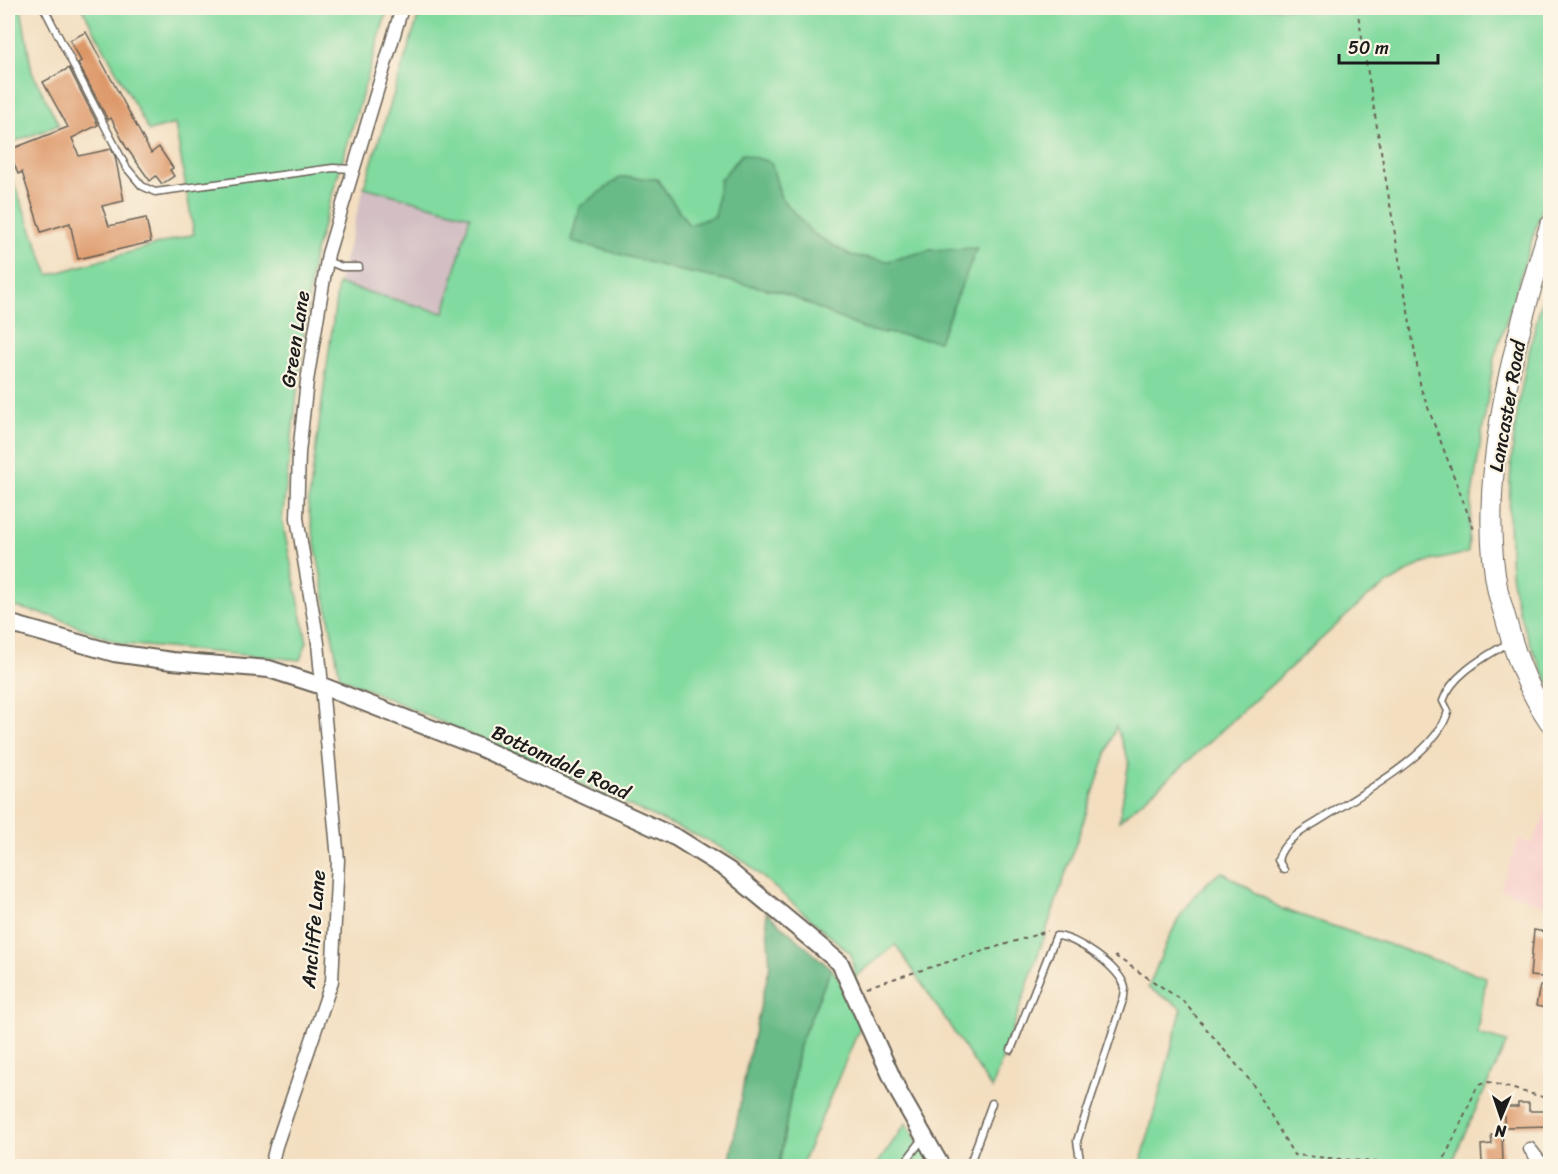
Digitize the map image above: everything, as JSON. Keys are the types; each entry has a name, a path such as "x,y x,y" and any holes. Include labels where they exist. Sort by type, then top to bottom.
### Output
{"main road":[{"name":"Lancaster Road","path":"1551,226 1525,308 1501,419 1494,476 1493,545 1498,591 1512,641 1531,692 1551,722"}],"street":[{"name":"Green Lane","path":"322,686 312,600 297,518 299,453 307,381 327,261 402,8"},
{"name":"Bottomdale Road","path":"8,623 114,653 172,661 269,669 322,686 479,747 677,838 728,870 840,963 898,1093 941,1167"},
{"name":"Ancliffe Lane","path":"271,1167 332,981 338,860 322,686"},
{"path":"1530,1149 1542,1165"}],"lane":[{"path":"45,8 126,167 142,186 155,192 333,168 354,169"},
{"path":"327,261 342,267 358,267"},
{"path":"1284,870 1278,860 1280,849 1298,833 1395,772 1420,752 1446,721 1448,711 1443,701 1445,694 1457,679 1489,654 1512,641"},
{"path":"1011,1050 1056,936 1072,941 1098,956 1120,977 1125,988 1124,997 1077,1141 1081,1167"},
{"path":"969,1167 992,1103"},
{"path":"902,1167 924,1137"}],"path":[{"path":"1358,8 1421,388 1481,546 1493,545"},
{"path":"853,992 1056,928"},
{"path":"1108,952 1183,1001 1252,1083 1294,1155 1421,1167"},
{"path":"1441,1167 1478,1085 1488,1082 1551,1099"}],"shaded area":[{"path":"364,187 470,215 444,313 338,284"},
{"path":"1550,803 1550,908 1500,889 1519,839 1532,844"}],"green space":[{"path":"8,8 21,8 32,72 59,125 8,144"},
{"path":"82,8 388,8 313,259 282,520 307,642 300,660 122,644 54,617 8,605 8,168 49,275 194,234 175,124 149,131"},
{"path":"421,8 1550,8 1550,183 1494,359 1472,496 1468,553 1422,563 1367,597 1184,765 1119,821 1129,762 1116,726 992,1089 896,945 855,977 851,954 744,861 711,842 340,677 308,506 338,284 444,313 470,216 364,187"},
{"path":"742,154 771,162 781,198 812,233 850,255 888,261 930,250 977,248 939,341 866,330 782,292 677,270 571,241 579,207 621,177 657,179 689,225 715,216 720,180"},
{"path":"1550,274 1550,687 1527,635 1514,594 1510,566 1509,509 1513,441 1518,407 1532,340"},
{"path":"1222,872 1282,909 1486,977 1478,1034 1507,1042 1458,1148 1452,1166 1140,1166 1182,1008 1148,988 1176,923 1195,895"},
{"path":"766,912 831,969 799,1045 779,1166 729,1166 747,1064 770,965"},
{"path":"831,969 839,979 860,1027 801,1166 779,1166 799,1045"},
{"path":"906,1123 933,1166 876,1166"}],"building":[{"path":"86,32 151,153 159,147 173,168 170,170 174,176 162,184 156,176 150,181 126,147 111,118 108,120 78,63 81,61 70,40"},
{"path":"69,68 98,125 72,138 79,156 111,149 115,156 124,201 102,206 109,226 146,218 151,242 78,259 70,223 41,232 22,172 18,174 9,150 68,127 43,82"},
{"path":"1534,930 1551,933 1548,947 1546,947 1542,977 1530,976"},
{"path":"1540,985 1551,987 1551,1009 1536,1006"},
{"path":"1518,1103 1529,1103 1529,1111 1551,1111 1551,1126 1504,1127 1504,1107 1518,1107"},
{"path":"1502,1134 1503,1161 1482,1162 1481,1145 1492,1144 1491,1135"}]}
